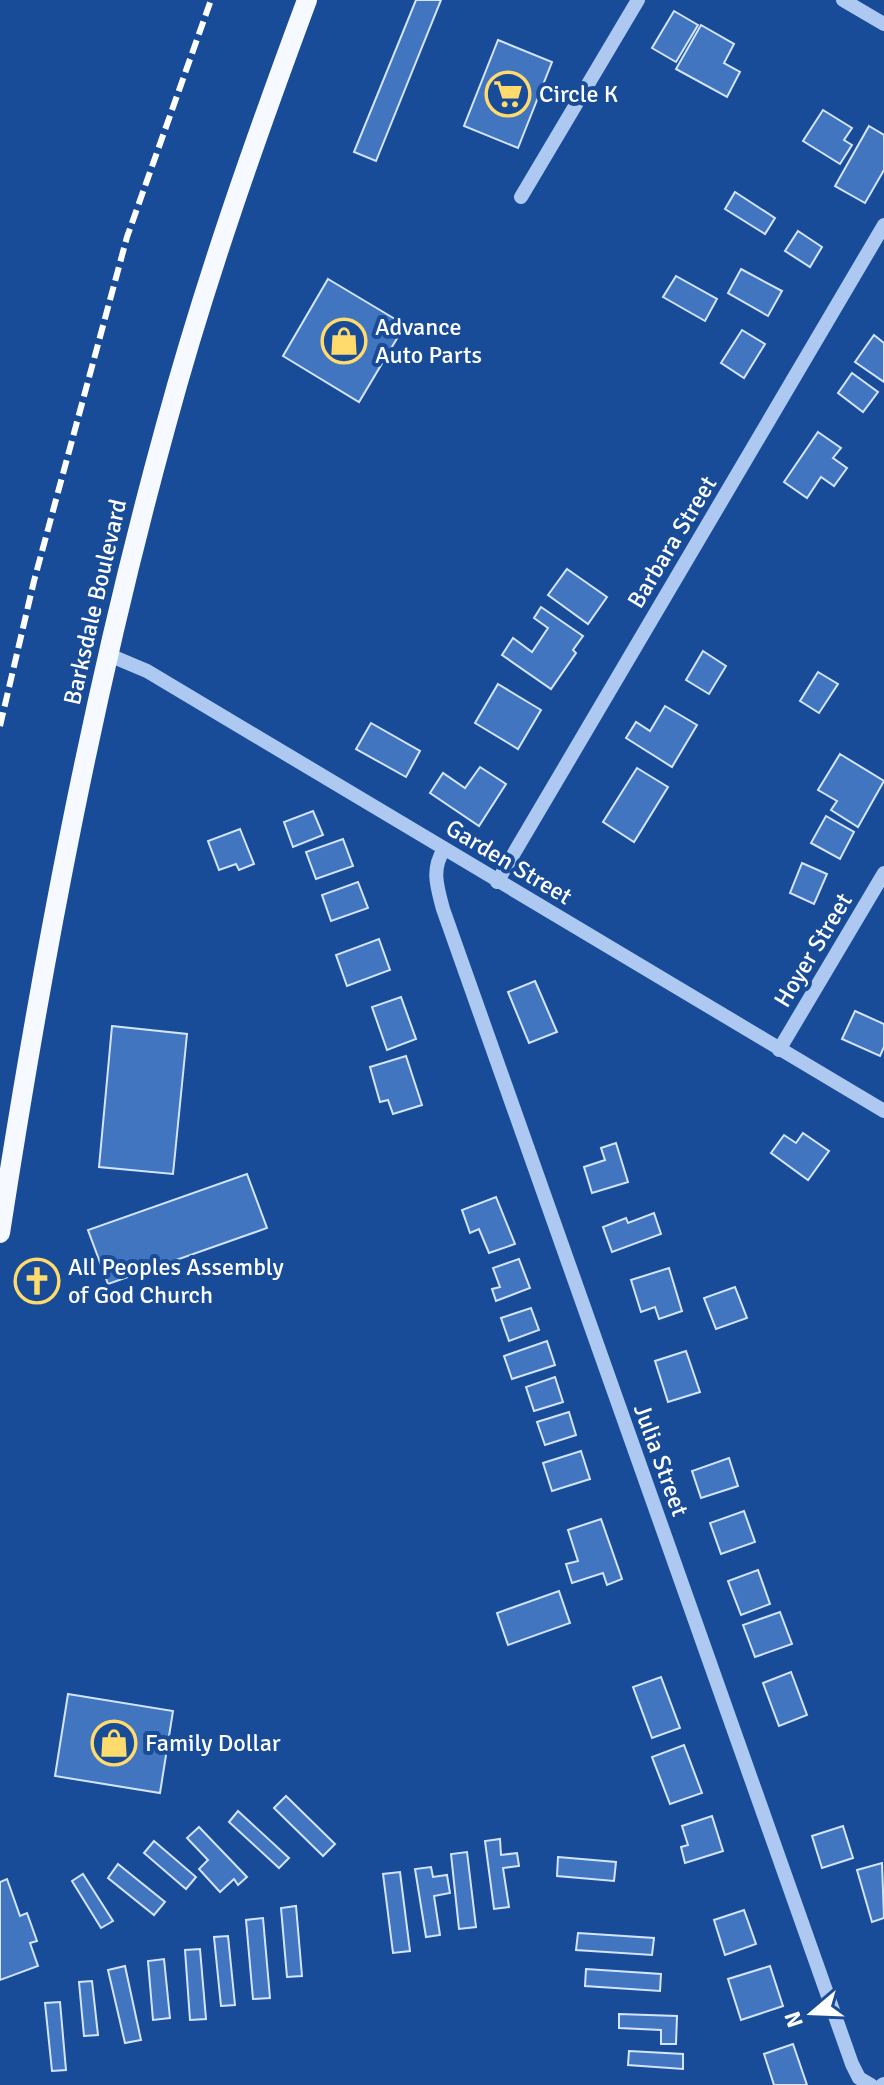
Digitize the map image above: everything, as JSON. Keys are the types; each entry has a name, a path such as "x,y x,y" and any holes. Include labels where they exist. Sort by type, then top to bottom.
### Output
{"main road":[{"name":"Barksdale Boulevard","path":"0,1233 2,1203 52,925 109,655 163,436 209,281 307,0"}],"street":[{"path":"521,197 638,0"},
{"path":"843,0 884,24"},
{"name":"Barbara Street","path":"497,882 884,225"},
{"name":"Garden Street","path":"109,655 147,671 884,1111"},
{"name":"Julia Street","path":"444,849 434,872 443,909 847,2049 855,2071 868,2084"},
{"name":"Hoyer Street","path":"779,1050 884,873"}],"building":[{"path":"416,0 441,0 376,161 354,152"},
{"path":"674,11 698,25 676,62 652,48"},
{"path":"701,25 734,44 724,63 740,72 727,97 676,69"},
{"name":"Circle K","path":"498,40 552,62 518,148 464,126"},
{"path":"823,110 852,128 844,140 852,145 840,164 803,141"},
{"path":"869,126 884,135 884,170 865,203 835,186"},
{"path":"735,192 775,218 765,234 725,209"},
{"path":"798,231 822,247 810,267 785,251"},
{"path":"741,269 782,291 768,316 728,293"},
{"path":"676,276 717,299 705,321 663,297"},
{"name":"Advance Auto Parts","path":"328,279 405,325 359,402 283,356"},
{"path":"742,330 765,344 744,378 721,363"},
{"path":"874,335 884,343 884,382 855,362"},
{"path":"852,373 878,392 863,412 838,393"},
{"path":"818,432 841,448 833,458 847,468 834,486 821,477 807,498 784,482"},
{"path":"567,569 607,597 588,624 548,595"},
{"path":"541,607 583,636 573,650 576,653 551,689 502,655 513,638 532,652 548,628 534,618"},
{"path":"703,651 726,666 709,694 686,680"},
{"path":"818,672 838,684 819,713 800,701"},
{"path":"498,684 541,710 518,749 475,723"},
{"path":"665,706 697,725 672,767 626,738 636,722 650,731"},
{"path":"371,723 420,751 406,777 356,749"},
{"path":"840,754 884,781 858,827 831,810 837,801 818,790"},
{"path":"480,767 506,784 479,826 430,793 443,773 465,788"},
{"path":"637,768 668,787 634,842 603,822"},
{"path":"313,811 323,835 293,847 284,822"},
{"path":"826,816 854,832 840,859 811,843"},
{"path":"240,829 254,864 239,870 236,864 219,870 208,841"},
{"path":"343,839 353,866 316,879 306,852"},
{"path":"802,863 827,874 814,904 790,893"},
{"path":"358,882 368,908 331,921 322,895"},
{"path":"379,939 390,970 347,986 336,955"},
{"path":"535,981 557,1032 529,1043 508,992"},
{"path":"401,997 416,1039 387,1050 372,1007"},
{"path":"855,1011 884,1024 884,1047 880,1056 842,1039"},
{"path":"112,1026 187,1034 173,1174 99,1167"},
{"path":"406,1056 422,1105 393,1114 388,1100 380,1102 370,1067"},
{"path":"803,1133 829,1151 808,1180 771,1153 784,1135 796,1143"},
{"path":"616,1143 628,1182 592,1193 584,1167 605,1160 601,1148"},
{"path":"247,1174 267,1228 108,1284 88,1230"},
{"path":"496,1197 515,1244 489,1253 479,1229 470,1233 462,1210"},
{"path":"654,1213 661,1234 612,1252 603,1227 626,1218 628,1223"},
{"path":"519,1259 530,1288 496,1301 492,1289 500,1287 493,1268"},
{"path":"669,1268 682,1311 659,1319 655,1307 641,1312 631,1280"},
{"path":"735,1287 747,1318 716,1329 704,1298"},
{"path":"531,1308 539,1330 509,1341 501,1318"},
{"path":"547,1341 555,1365 512,1379 504,1356"},
{"path":"686,1351 700,1392 668,1402 655,1361"},
{"path":"555,1377 563,1402 534,1411 526,1387"},
{"path":"569,1412 576,1435 545,1445 537,1422"},
{"path":"581,1451 590,1479 552,1491 543,1463"},
{"path":"729,1458 738,1486 701,1498 692,1471"},
{"path":"744,1511 755,1542 721,1554 710,1523"},
{"path":"601,1519 622,1579 607,1585 603,1573 572,1583 566,1564 578,1561 568,1530"},
{"path":"758,1570 770,1604 741,1615 728,1581"},
{"path":"559,1591 570,1623 508,1645 497,1613"},
{"path":"780,1612 792,1644 755,1657 743,1625"},
{"path":"791,1672 807,1715 779,1726 763,1683"},
{"path":"661,1677 680,1728 652,1738 633,1687"},
{"name":"Family Dollar","path":"68,1694 173,1711 160,1793 55,1776"},
{"path":"684,1745 702,1793 670,1804 652,1757"},
{"path":"286,1796 335,1844 323,1856 274,1808"},
{"path":"238,1811 289,1858 279,1868 229,1822"},
{"path":"712,1816 723,1851 685,1863 681,1847 688,1845 682,1826"},
{"path":"843,1826 853,1858 822,1868 812,1836"},
{"path":"199,1827 247,1877 238,1885 234,1879 220,1892 199,1869 208,1860 187,1838"},
{"path":"500,1839 501,1855 517,1853 519,1866 503,1868 509,1907 494,1909 485,1841"},
{"path":"154,1841 196,1877 186,1889 144,1853"},
{"path":"467,1852 476,1927 459,1929 451,1854"},
{"path":"558,1857 616,1862 614,1881 557,1876"},
{"path":"882,1863 884,1918 872,1922 857,1870"},
{"path":"118,1864 165,1902 154,1915 108,1878"},
{"path":"431,1867 433,1877 447,1875 450,1893 434,1896 440,1935 426,1937 415,1869"},
{"path":"400,1872 410,1951 393,1953 383,1874"},
{"path":"83,1874 113,1921 101,1928 72,1881"},
{"path":"7,1879 20,1916 27,1913 37,1941 30,1943 38,1966 0,1980 0,1882"},
{"path":"296,1906 302,1976 287,1977 281,1908"},
{"path":"744,1910 756,1944 725,1955 714,1920"},
{"path":"263,1918 270,1998 253,1999 246,1920"},
{"path":"578,1933 654,1938 652,1955 576,1950"},
{"path":"228,1936 235,2005 221,2006 214,1937"},
{"path":"200,1949 206,2019 190,2020 185,1950"},
{"path":"164,1959 170,2018 153,2020 148,1961"},
{"path":"125,1966 141,2040 125,2043 108,1970"},
{"path":"770,1966 783,2006 741,2020 728,1979"},
{"path":"586,1969 661,1974 660,1991 585,1986"},
{"path":"92,1981 98,2035 84,2036 79,1982"},
{"path":"60,2002 66,2070 52,2071 45,2003"},
{"path":"619,2014 677,2016 676,2044 661,2044 661,2030 619,2028"},
{"path":"793,2044 807,2085 774,2085 764,2054"},
{"path":"629,2051 683,2054 683,2069 628,2065"}],"railway":[{"path":"0,726 34,581 127,237 211,0"}],"place":[{"name":"Circle K","path":"508,94"},
{"name":"Advance Auto Parts","path":"344,341"},
{"name":"All Peoples Assembly of God Church","path":"37,1281"},
{"name":"Family Dollar","path":"114,1743"}]}
